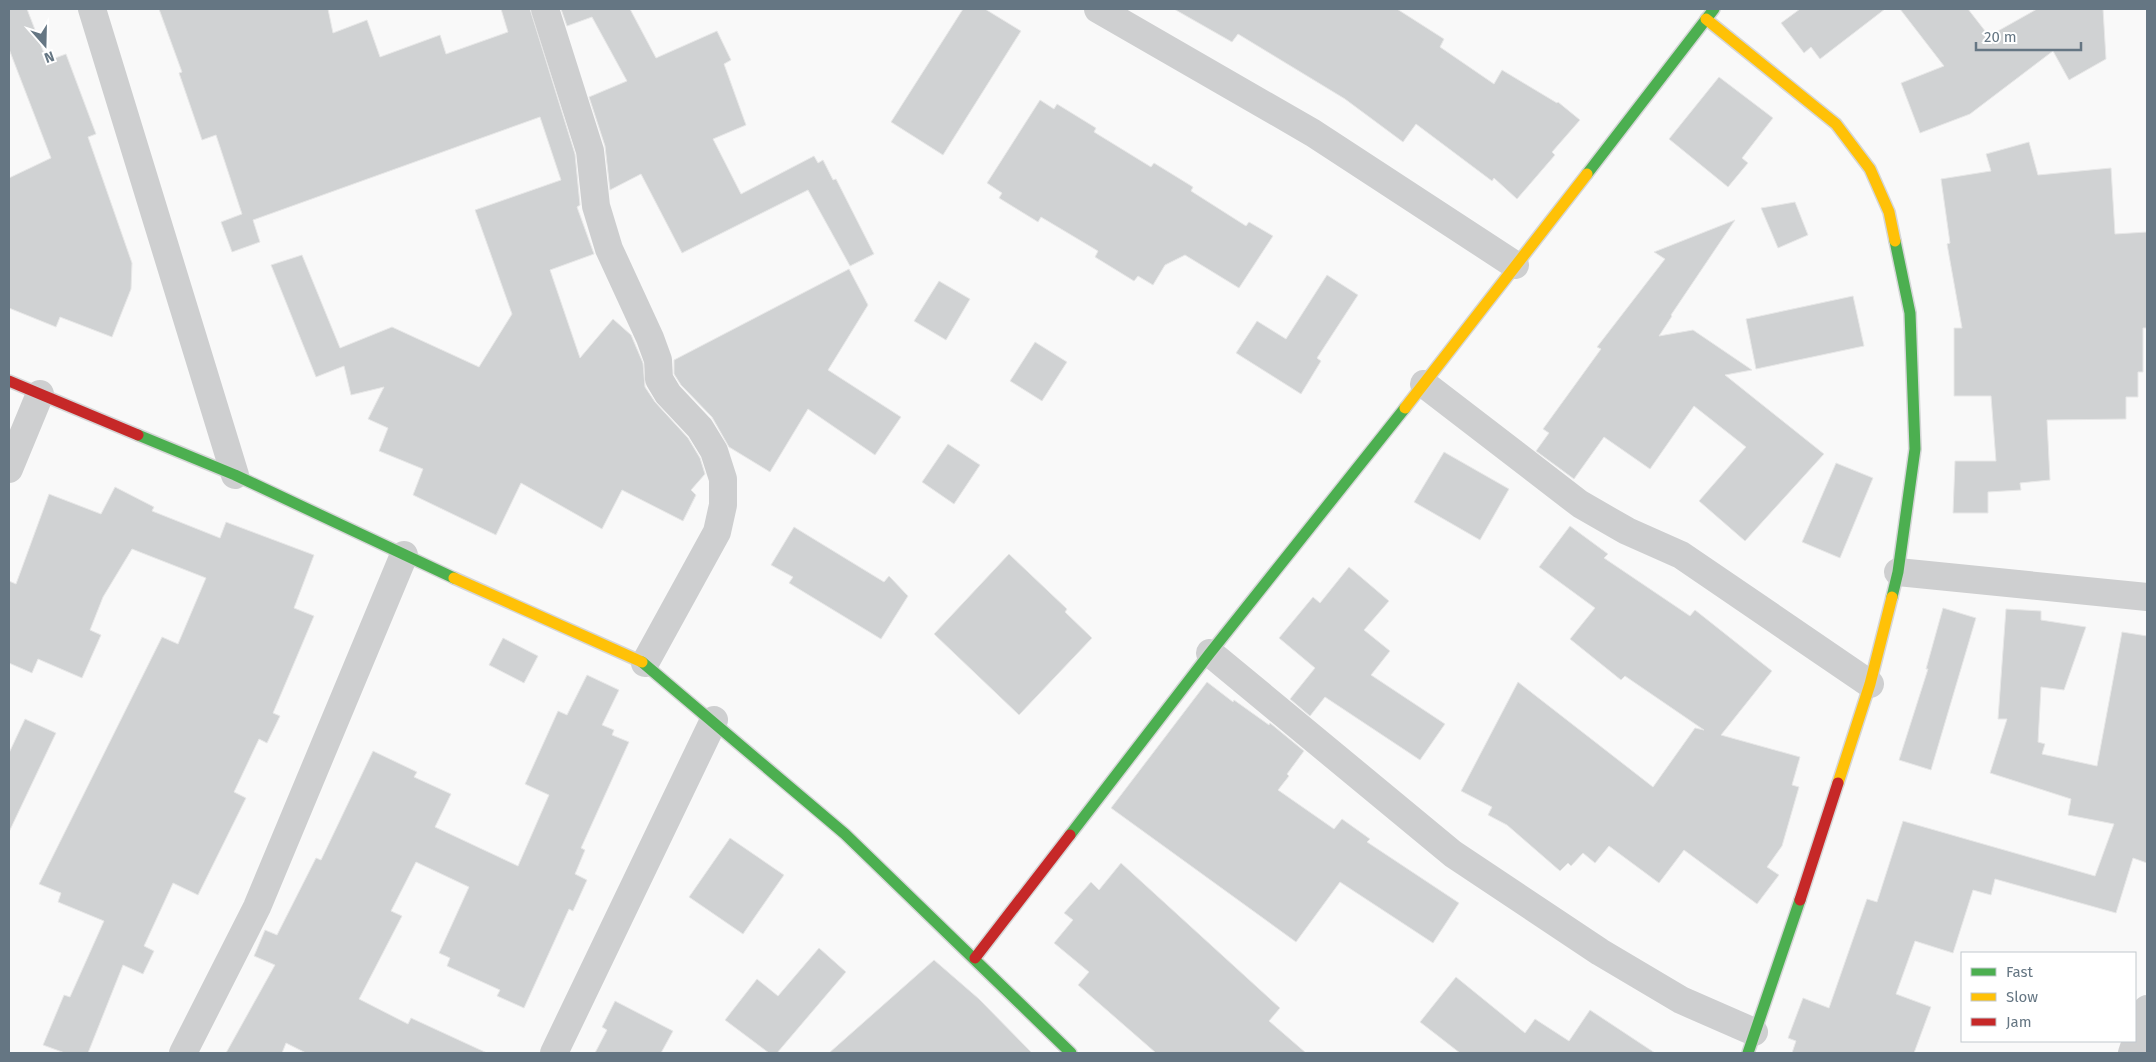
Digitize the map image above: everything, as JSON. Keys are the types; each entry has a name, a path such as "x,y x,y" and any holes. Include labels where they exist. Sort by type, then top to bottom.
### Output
{"street":[{"path":"92,9 235,475"},
{"path":"545,9 590,151 596,206 609,249 650,338 658,360 659,379 668,394 700,428 714,451 723,479 723,505 716,532 644,663"},
{"path":"1098,9 1313,133 1516,264"},
{"path":"975,958 1210,653 1424,384 1714,9"},
{"path":"1210,653 1453,854 1600,952 1751,1042 1817,850 1870,684 1898,572 1915,449 1910,313 1889,212 1870,169 1836,124 1706,19"},
{"path":"9,381 235,475 404,555 644,663 714,720 845,834 1071,1053"},
{"path":"1424,384 1580,504 1627,531 1682,555 1870,684"},
{"path":"9,469 40,394"},
{"path":"183,1053 257,907 404,555"},
{"path":"1898,572 2147,597"},
{"path":"554,1053 714,720"},
{"path":"2136,1041 2147,1009"}],"building":[{"path":"9,9 27,9 47,61 66,54 96,134 88,137 132,263 131,289 112,337 60,317 56,327 9,308 9,178 51,158 9,49"},
{"path":"159,9 328,9 333,33 367,20 380,57 440,35 446,54 508,32 501,9 530,9 575,154 580,205 577,207 594,254 550,270 580,358 613,319 631,335 643,363 645,387 655,402 688,438 700,458 705,474 691,490 696,495 683,521 622,490 602,529 521,483 496,535 413,495 423,469 379,451 388,428 368,419 384,387 351,395 344,366 316,377 271,265 302,255 340,348 392,327 479,367 512,314 475,210 561,180 540,117 253,220 260,242 232,252 221,222 242,214 216,135 202,140 179,73 182,72"},
{"path":"561,9 630,9 656,58 717,31 731,60 724,64 746,125 713,139 741,194 814,156 818,163 823,160 833,180 836,179 874,254 850,266 808,190 682,253 641,174 610,190 605,146 589,97 627,81 592,17 567,26"},
{"path":"963,9 985,9 1021,31 943,155 891,122"},
{"path":"1174,9 1397,9 1444,39 1440,47 1494,84 1502,70 1558,102 1580,120 1552,152 1555,155 1517,199 1494,178 1492,181 1416,124 1403,142 1345,99 1238,34 1232,42"},
{"path":"1800,9 1885,9 1820,59 1811,47 1804,53 1781,23"},
{"path":"1900,9 1968,9 1989,36 2037,9 2103,9 2106,59 2069,80 2053,51 1970,114 1920,133 1901,83 1944,66"},
{"path":"1719,77 1773,118 1742,158 1748,163 1728,187 1669,139"},
{"path":"1040,100 1054,109 1057,104 1096,128 1094,132 1151,167 1154,163 1193,187 1191,191 1246,226 1249,222 1273,236 1239,288 1185,255 1165,265 1153,285 1138,276 1134,281 1095,257 1098,251 1041,217 1038,222 999,198 1002,193 987,183"},
{"path":"2029,142 2038,175 2111,168 2115,234 2147,232 2147,328 2143,328 2143,372 2138,372 2138,397 2126,397 2126,419 2047,420 2050,480 2020,483 2021,490 1988,492 1988,513 1953,513 1955,461 1996,461 1991,396 1954,396 1954,328 1962,328 1947,244 1950,243 1941,179 1991,171 1986,154"},
{"path":"1795,202 1808,235 1778,248 1761,208"},
{"path":"1735,220 1659,336 1693,330 1752,370 1725,375 1824,454 1745,541 1699,501 1746,447 1694,406 1650,469 1604,437 1574,479 1536,451 1549,433 1543,429 1601,349 1597,347 1665,259 1654,252"},
{"path":"849,269 868,305 828,370 901,417 875,455 808,409 770,472 729,447 712,417 681,385 674,374 674,360"},
{"path":"1327,275 1358,295 1317,358 1321,361 1301,394 1236,353 1257,321 1286,339"},
{"path":"939,281 970,299 946,340 914,321"},
{"path":"1853,296 1864,346 1756,369 1746,319"},
{"path":"1035,342 1067,362 1042,401 1010,381"},
{"path":"948,444 980,465 954,504 922,482"},
{"path":"1444,452 1509,489 1480,540 1414,502"},
{"path":"1836,463 1873,478 1840,558 1802,542"},
{"path":"115,487 154,507 152,511 220,538 226,522 314,555 294,608 314,616 273,713 280,716 267,743 259,739 234,792 246,798 198,895 173,883 144,946 154,951 143,974 123,965 88,1053 65,1053 43,1045 64,995 70,997 104,921 58,902 61,893 39,884 162,637 178,644 206,578 132,549 103,597 90,630 101,635 82,678 38,659 32,673 9,663 9,581 16,584 49,494 101,514"},
{"path":"1570,526 1608,554 1604,558 1690,616 1695,610 1772,671 1721,735 1800,757 1792,785 1799,787 1782,846 1767,867 1779,875 1757,904 1684,850 1659,883 1609,846 1595,863 1583,853 1571,866 1568,863 1560,871 1507,825 1488,815 1492,807 1461,791 1518,682 1653,787 1695,728 1704,730 1625,676 1621,680 1570,639 1595,608 1539,567"},
{"path":"794,527 884,582 889,576 908,596 881,639 789,583 793,577 771,565"},
{"path":"1009,554 1067,609 1065,612 1092,638 1019,715 934,634"},
{"path":"1349,567 1389,601 1364,630 1390,651 1371,675 1445,724 1420,760 1325,697 1310,716 1290,699 1315,668 1279,638 1313,597 1320,603"},
{"path":"1943,608 1976,618 1931,770 1899,760 1928,669 1926,669"},
{"path":"2006,609 2041,611 2041,620 2086,627 2064,690 2041,687 2038,742 2045,744 2042,754 2097,766 2122,632 2147,636 2147,863 2133,858 2116,913 1995,879 1991,895 1973,890 1953,953 1915,941 1896,994 1931,1007 1914,1053 1792,1053 1796,1041 1788,1038 1803,998 1829,1008 1867,899 1877,902 1903,821 2095,876 2114,824 2068,815 2071,799 1990,773 2007,719 1998,719"},
{"path":"503,638 538,656 524,683 489,665"},
{"path":"587,675 619,690 602,725 614,730 612,735 629,742 581,848 585,850 575,874 587,880 573,911 569,909 524,1008 497,996 500,990 447,966 450,958 439,953 469,887 416,862 391,911 402,916 359,999 408,1024 411,1018 487,1053 306,1053 286,1043 282,1053 226,1053 275,965 254,956 265,930 277,935 316,858 321,860 373,751 417,772 414,777 451,794 435,827 518,866 549,795 525,784 558,711 567,715"},
{"path":"1207,682 1233,702 1234,700 1269,725 1270,723 1304,751 1278,790 1334,829 1342,819 1370,839 1367,842 1459,903 1433,943 1340,882 1296,942 1111,808"},
{"path":"25,719 56,733 9,832 9,753"},
{"path":"730,838 784,875 743,934 689,897"},
{"path":"1121,863 1280,1008 1269,1021 1306,1053 1156,1053 1078,985 1089,972 1054,943 1073,920 1064,913 1091,882 1099,890"},
{"path":"819,948 846,972 777,1053 769,1053 725,1020 757,979 778,996"},
{"path":"934,960 979,999 1032,1053 829,1053"},
{"path":"1456,977 1525,1033 1535,1019 1569,1041 1590,1010 1655,1053 1460,1053 1420,1022"},
{"path":"615,1001 673,1031 661,1053 595,1053 607,1030 602,1027"}],"traffic: fast":[{"path":"1587,174 1714,9"},
{"path":"1892,597 1898,572 1915,449 1910,313 1895,241"},
{"path":"1070,835 1210,653 1405,408"},
{"path":"138,435 235,475 454,578"},
{"path":"642,662 845,834 1071,1053"},
{"path":"1748,1053 1800,900"}],"traffic: slow":[{"path":"1706,19 1836,124 1870,169 1889,212 1895,241"},
{"path":"1405,408 1587,174"},
{"path":"454,578 642,662"},
{"path":"1838,783 1870,684 1892,597"}],"traffic: jam":[{"path":"9,381 138,435"},
{"path":"1800,900 1838,783"},
{"path":"975,958 1070,835"}]}
